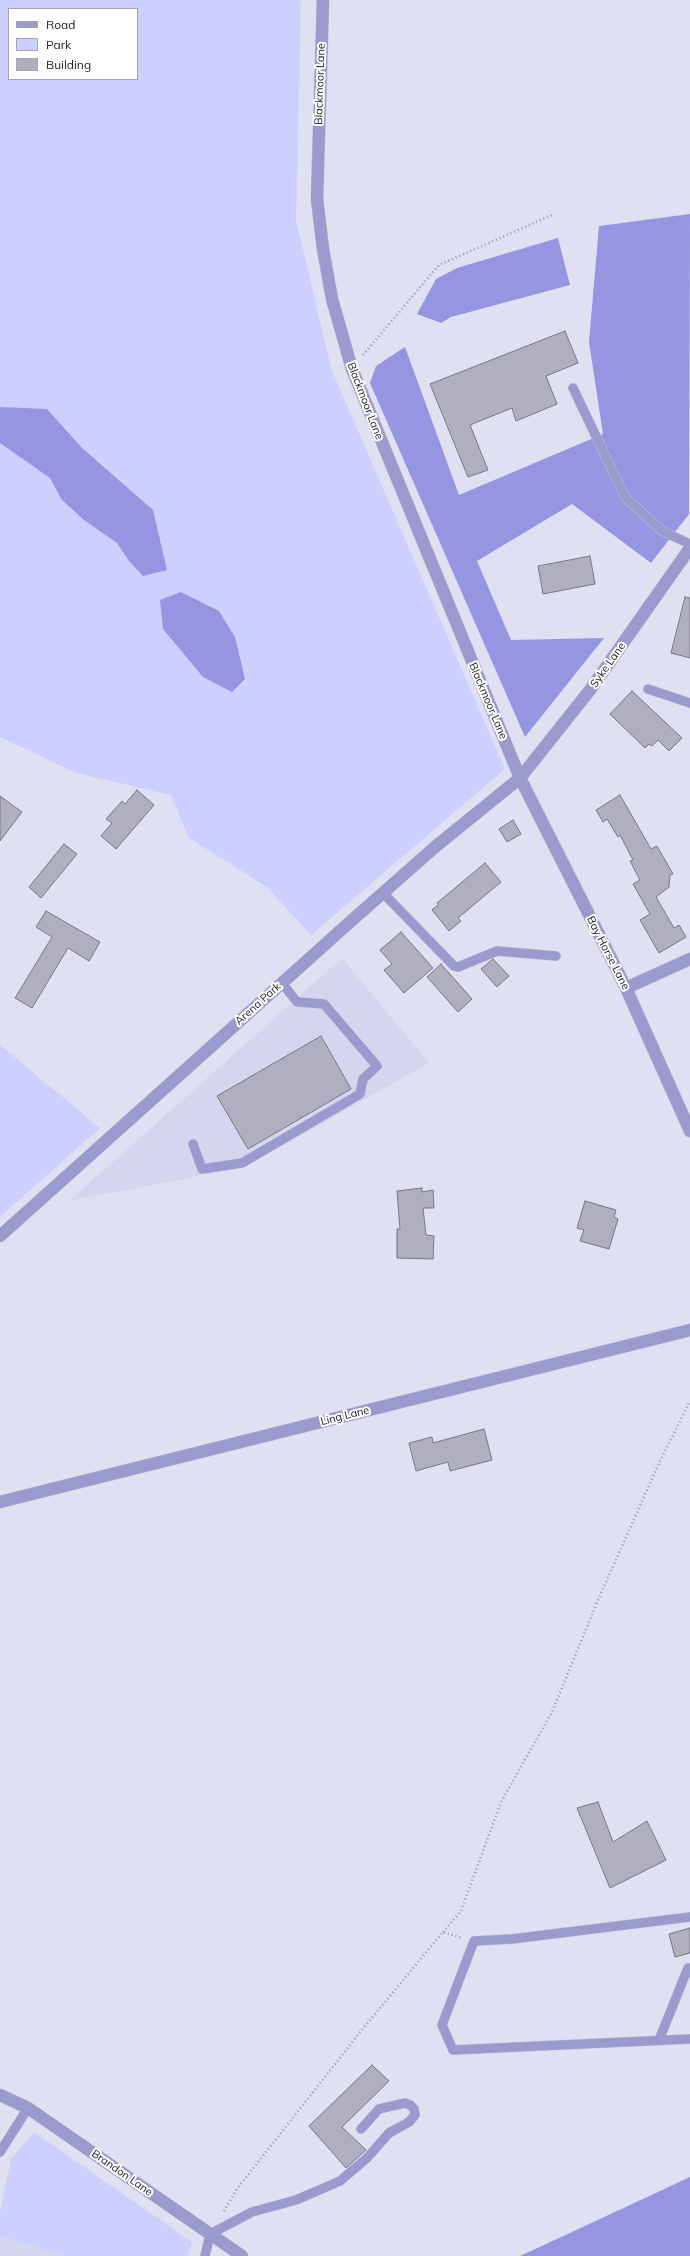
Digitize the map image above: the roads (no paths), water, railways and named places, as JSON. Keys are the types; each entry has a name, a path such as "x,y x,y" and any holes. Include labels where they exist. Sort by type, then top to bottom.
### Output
{"street":[{"name":"Blackmoor Lane","path":"323,0 317,199 323,249 332,299 352,369 520,778"},
{"name":"Syke Lane","path":"520,778 590,690 690,548"},
{"name":"Arena Park","path":"0,1236 383,893 520,778"},
{"name":"Bay Horse Lane","path":"520,778 626,988 690,1131"},
{"path":"626,988 690,959"},
{"name":"Ling Lane","path":"0,1502 690,1330"},
{"name":"Brandon Lane","path":"0,2095 28,2108 242,2256"}],"lane":[{"path":"573,388 624,497 662,531 690,544"},
{"path":"648,689 690,703"},
{"path":"383,893 454,966 458,967 497,951 556,956"},
{"path":"193,1144 202,1169 242,1163 360,1094 363,1078 377,1066 324,1004 297,1002 282,983"},
{"path":"690,1917 512,1939 474,1941 442,2025 453,2050 690,2039"},
{"path":"659,2040 688,1968 690,1968"},
{"path":"205,2256 210,2234 252,2212 296,2200 340,2181 367,2158 390,2133 409,2122 415,2116 414,2109 410,2105 404,2103 379,2109 361,2129"},
{"path":"0,2152 28,2108"}]}
